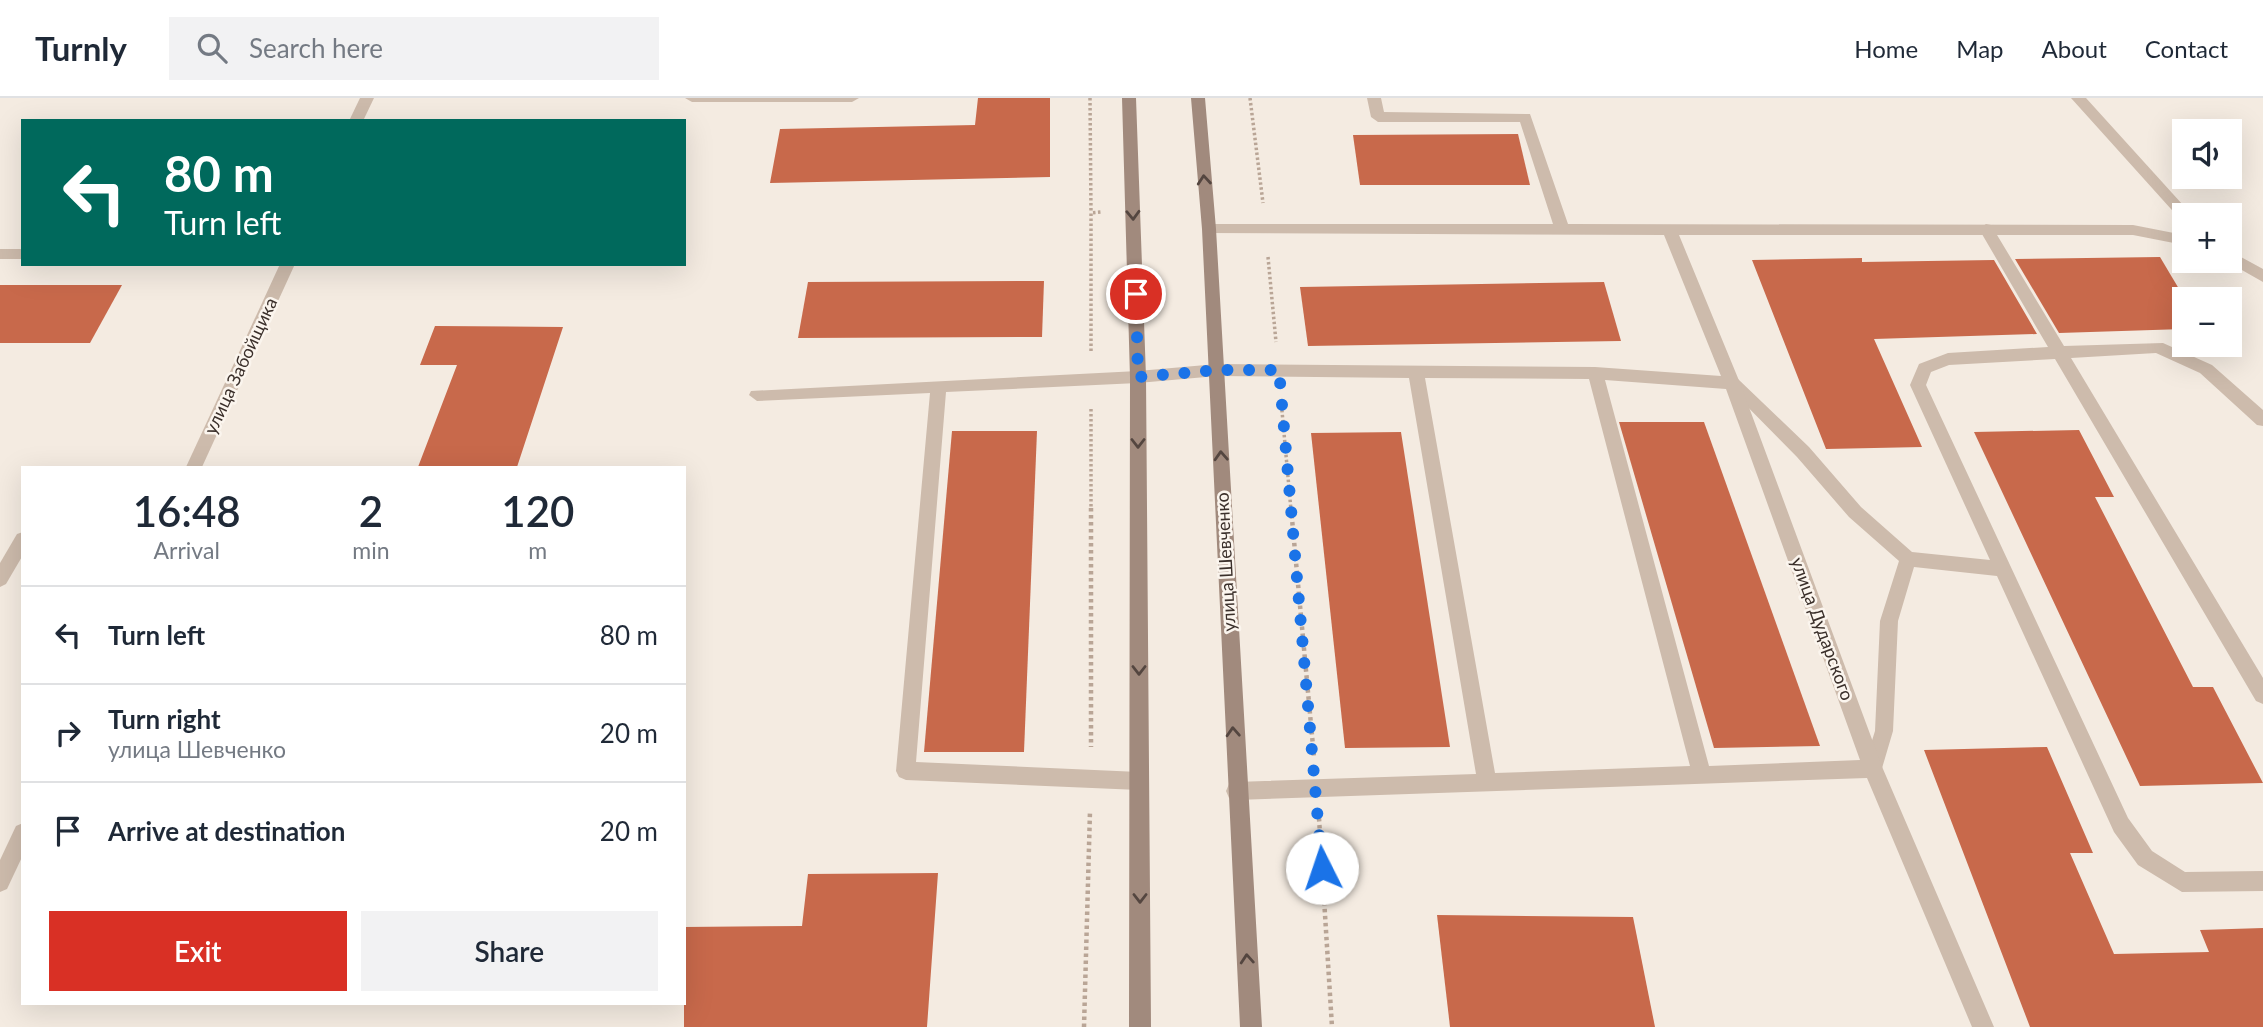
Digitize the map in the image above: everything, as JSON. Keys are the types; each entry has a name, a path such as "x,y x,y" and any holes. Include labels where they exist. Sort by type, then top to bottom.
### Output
{"main road":[{"path":"1129,98 1138,377 1140,1027"},
{"name":"улица Шевченко","path":"1198,98 1209,229 1236,791 1251,1027"}],"street":[{"path":"357,119 367,98"},
{"path":"691,98 852,98"},
{"path":"1374,98 1378,117 1525,117 1562,229"},
{"path":"2078,98 2174,203"},
{"path":"1209,229 2133,230 2172,238"},
{"name":"улица Дударского","path":"1669,229 1732,383 1872,769 1983,1027"},
{"path":"1986,229 2263,695"},
{"path":"0,254 21,254"},
{"path":"2242,263 2263,276"},
{"name":"улица Забойщика","path":"194,466 287,266"},
{"path":"2263,419 2206,369 2157,347 1948,359 1925,368 1918,385 2121,825 2146,858 2182,882 2263,881"},
{"path":"757,395 1138,377 1217,370 1595,373 1732,383 1802,452 1855,512 1908,559 2003,569"},
{"path":"1416,371 1487,782"},
{"path":"1595,373 1702,775"},
{"path":"939,386 906,771 1139,781"},
{"path":"0,579 21,542"},
{"path":"1236,791 1872,769 1884,731 1889,621 1908,559"},
{"path":"0,882 21,837"}],"path":[{"path":"1090,98 1091,213"},
{"path":"1250,98 1266,229 1317,788 1332,1027"}],"building":[{"path":"978,98 1050,98 1050,177 770,183 780,129 975,125"},
{"path":"1518,134 1530,185 1360,185 1353,135"},
{"path":"2160,257 2178,287 2172,287 2172,329 2059,333 2015,259"},
{"path":"1862,258 1862,262 1994,260 2037,334 1874,339 1922,447 1826,449 1752,260"},
{"path":"1044,281 1042,337 798,338 808,282"},
{"path":"1604,282 1621,341 1308,346 1300,287"},
{"path":"0,285 122,285 90,343 0,343"},
{"path":"435,326 563,327 517,466 418,466 457,365 420,365"},
{"path":"1619,422 1704,422 1820,746 1714,748"},
{"path":"2079,430 2114,497 2095,497 2193,687 2213,687 2263,783 2140,786 1974,432"},
{"path":"952,431 1037,431 1024,752 924,752"},
{"path":"1401,432 1450,747 1345,748 1311,433"},
{"path":"2047,747 2093,853 2070,853 2114,954 2209,952 2200,930 2263,928 2263,1027 2030,1027 1924,750"},
{"path":"938,873 927,1027 684,1027 686,927 802,926 808,874"},
{"path":"1437,915 1633,917 1655,1027 1450,1027"}],"route":[{"path":"1136,294 1138,377 1217,370 1279,370 1322,868"}]}
